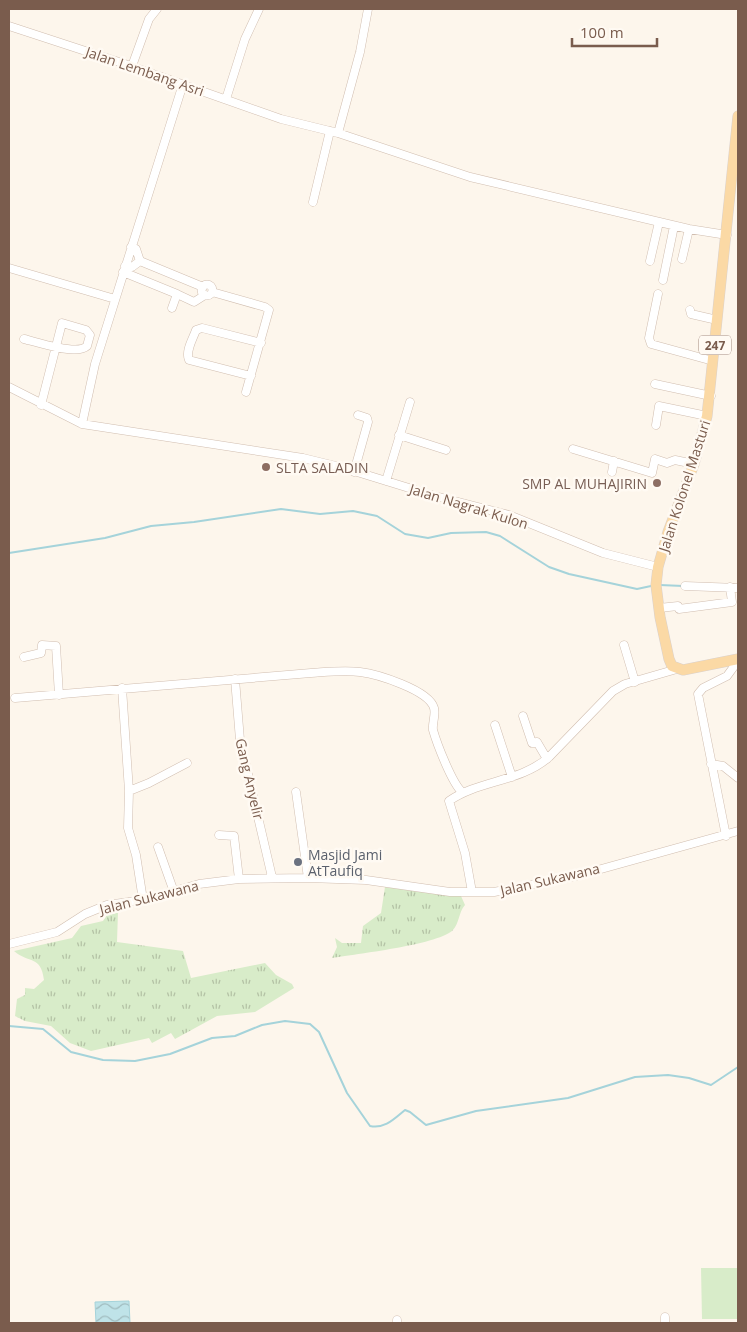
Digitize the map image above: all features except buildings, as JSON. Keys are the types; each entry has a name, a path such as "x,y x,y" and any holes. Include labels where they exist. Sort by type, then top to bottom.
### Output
{"main road":[{"name":"Jalan Kolonel Masturi","path":"677,669 668,659 656,585 658,567 668,532 694,464 707,416 738,116"},
{"path":"677,669 687,670 738,660"}],"street":[{"path":"132,66 149,19 157,9"},
{"path":"226,99 245,39 259,9"},
{"path":"313,202 360,52 368,9"},
{"name":"Jalan Lembang Asri","path":"9,26 132,66 281,119 334,132 470,177 674,226 726,235"},
{"path":"82,424 95,364 183,84"},
{"path":"650,261 659,222"},
{"path":"663,280 674,226"},
{"path":"682,259 688,229"},
{"path":"131,247 136,249 140,260 207,291 268,308 269,313 246,392"},
{"path":"124,269 132,267 140,260"},
{"path":"9,268 115,299"},
{"path":"124,269 194,302 207,291"},
{"path":"172,308 177,294"},
{"path":"658,294 649,338 651,344 714,361"},
{"path":"690,310 691,314 717,320"},
{"path":"24,339 55,347 84,350 88,344 90,334 84,329 62,322 55,347 41,405"},
{"path":"251,376 189,360 187,356 196,330 202,328 261,343"},
{"path":"655,384 710,396"},
{"name":"Jalan Nagrak Kulon","path":"9,387 41,405 82,424 314,460 444,499 509,515 611,556 658,567"},
{"path":"386,481 410,402"},
{"path":"656,425 659,406 707,416"},
{"path":"354,472 368,422 367,418 358,415"},
{"path":"399,435 446,450"},
{"path":"573,449 652,473 655,460 667,463 675,460 694,464"},
{"path":"612,472 614,461"},
{"path":"659,608 678,606 679,609 732,602 732,588 685,586"},
{"path":"24,657 41,653 42,645 56,646 59,695"},
{"path":"624,645 635,682"},
{"path":"726,836 698,693 727,676 738,660"},
{"path":"472,892 465,853 449,802 462,792 512,777 537,766 613,691 677,669"},
{"path":"15,698 311,672 359,672 396,682 419,692 434,706 434,733 453,781 462,792"},
{"name":"Gang Anyelir","path":"235,679 240,740 272,878"},
{"path":"122,688 129,791 128,828 136,856 143,900"},
{"path":"523,716 532,743 537,742 546,759"},
{"path":"495,725 512,777"},
{"path":"129,791 150,783 187,763"},
{"path":"711,764 723,766 738,778"},
{"path":"296,792 308,878"},
{"name":"Jalan Sukawana","path":"9,944 57,932 85,914 107,905 143,900 199,884 239,879 308,878 366,880 429,890 500,892 568,878 726,836 738,831"},
{"path":"219,835 234,836 239,879"},
{"path":"158,847 174,892"}],"green space":[{"path":"385,887 461,896 465,905 455,928 443,936 413,945 332,958 337,947 335,938 342,943 361,943 363,926 381,913"},
{"path":"109,912 118,912 117,942 183,951 191,978 265,963 276,975 292,984 294,988 255,1012 217,1016 175,1039 171,1033 152,1043 149,1038 91,1051 70,1043 51,1026 25,1021 15,1016 17,999 25,995 25,988 34,989 44,980 37,963 14,951 72,938 81,926 103,921"},
{"path":"701,1268 738,1268 738,1319 702,1319"}],"water":[{"path":"129,1301 130,1323 96,1323 95,1302"}],"waterway":[{"path":"9,553 105,538 151,526 194,522 281,509 320,514 353,511 377,516 405,534 428,538 451,533 486,532 500,536 549,567 569,574 637,589 651,586"},
{"path":"660,585 683,586"},
{"path":"9,1026 43,1029 71,1052 103,1060 135,1061 170,1054 212,1038 235,1036 262,1025 285,1021 310,1024 319,1032 347,1093 370,1126 375,1127 389,1123 405,1110 426,1125 476,1111 568,1098 635,1077 668,1075 689,1078 711,1085 738,1067"}],"place":[{"name":"SLTA SALADIN","path":"266,467"},
{"name":"SMP AL MUHAJIRIN","path":"657,483"},
{"name":"Masjid Jami AtTaufiq","path":"298,862"}]}
